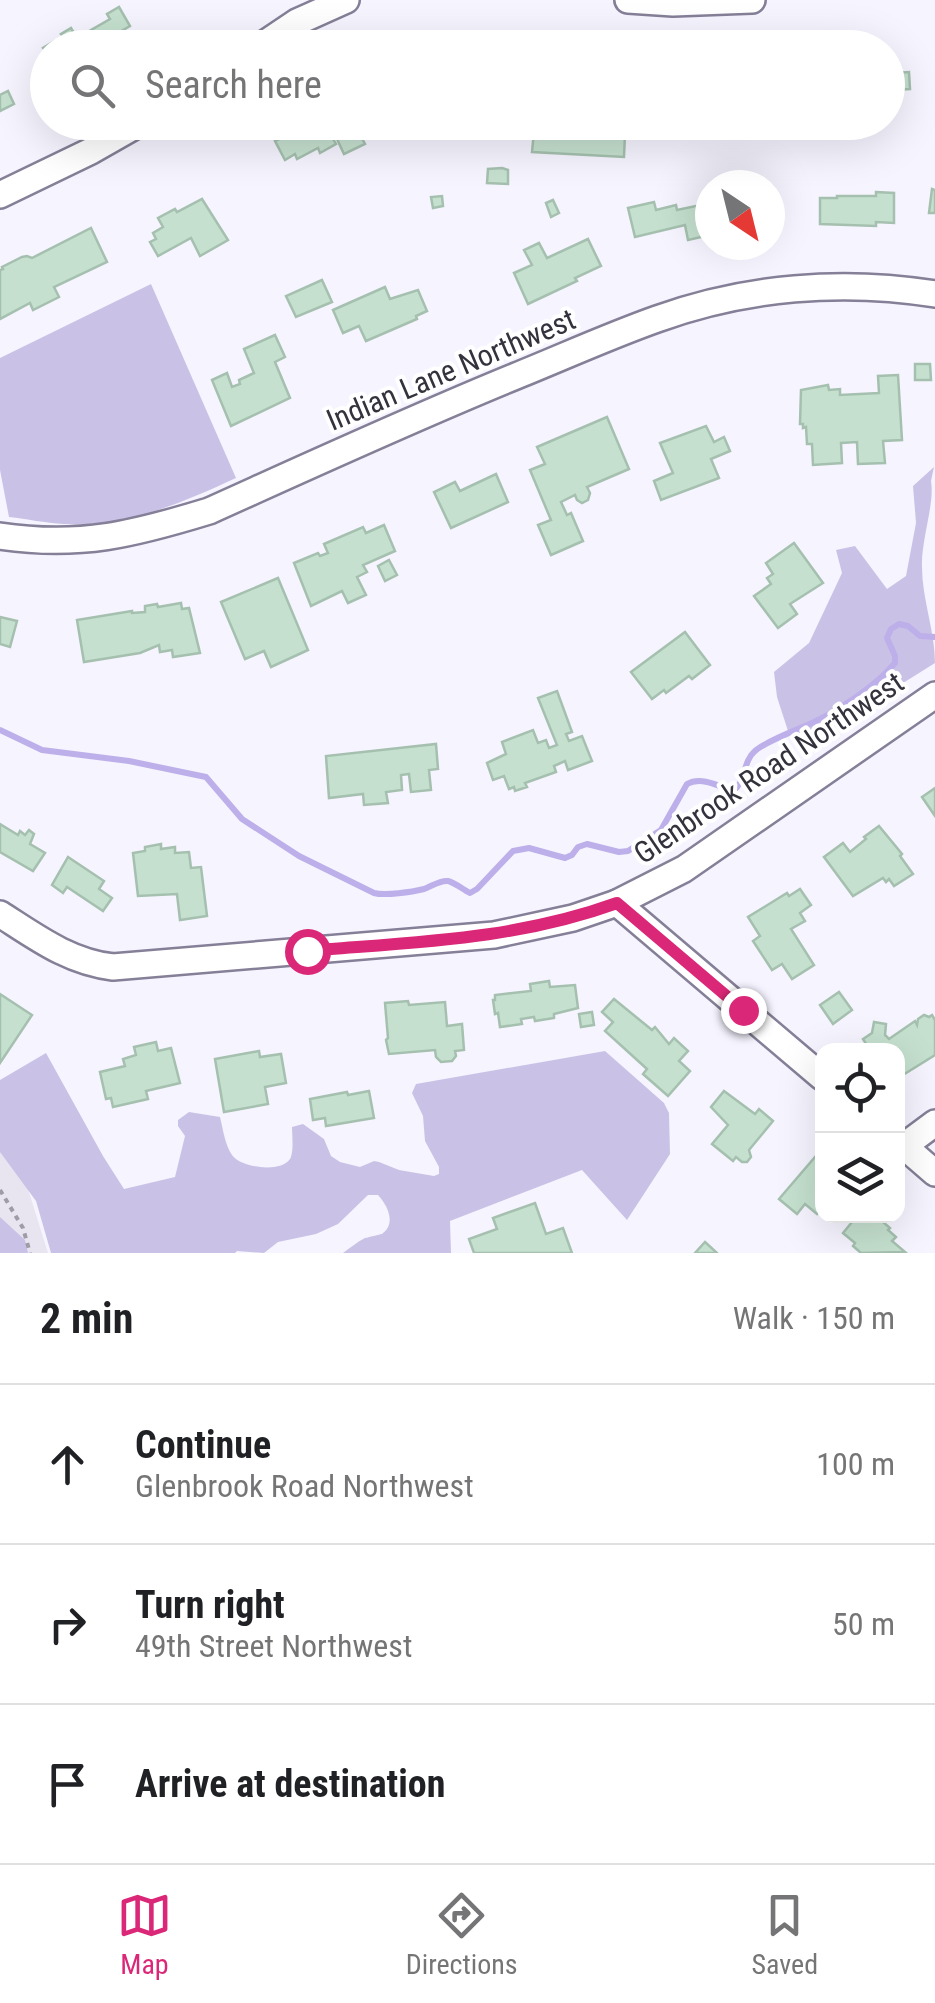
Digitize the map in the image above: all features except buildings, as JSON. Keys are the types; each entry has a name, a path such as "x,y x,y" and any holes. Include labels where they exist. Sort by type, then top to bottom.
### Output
{"street":[{"path":"285,30 346,0"},
{"path":"628,0 752,0"},
{"path":"0,195 109,140"},
{"name":"Indian Lane Northwest","path":"0,536 62,541 100,539 210,512 454,402 656,319 708,304 827,286 935,294"},
{"name":"Glenbrook Road Northwest","path":"0,914 68,956 122,967 494,934 558,922 617,903 696,862 935,695"},
{"path":"617,903 815,1071"},
{"path":"905,1141 935,1123"},
{"path":"905,1148 935,1173"}],"path":[{"path":"0,1190 24,1228 30,1253"}],"shaded area":[{"path":"151,284 236,478 174,505 109,522 64,524 9,517 0,470 0,358"},
{"path":"934,467 922,567 935,663 810,746 788,731 774,672 809,643 842,573 836,550 855,546 887,589 906,576 916,523 913,486"},
{"path":"605,1051 664,1103 669,1113 670,1154 627,1220 582,1170 450,1221 451,1253 343,1253 365,1238 387,1230 387,1209 378,1195 368,1195 338,1224 316,1234 278,1242 264,1253 51,1253 36,1201 0,1152 0,1080 46,1053 124,1189 175,1177 185,1136 178,1120 189,1112 220,1117 232,1155 252,1166 278,1166 290,1159 292,1127 303,1124 324,1139 331,1156 340,1162 360,1167 374,1161 434,1176 439,1174 439,1167 425,1141 423,1116 412,1093 416,1084"},
{"path":"0,1134 13,1141 48,1253 0,1253"},
{"path":"0,1217 25,1240 28,1253 0,1253"}],"waterway":[{"path":"0,730 42,750 129,761 206,777 242,819 299,856 374,893 413,891 445,881 470,893 513,851 529,848 565,858 587,844 628,851 661,830 687,784 704,781 733,791 755,751 833,712 878,680 895,663 887,638 891,629 899,624 920,636 935,637"}],"route":[{"path":"307,951 510,932 617,903 743,1010"}]}
